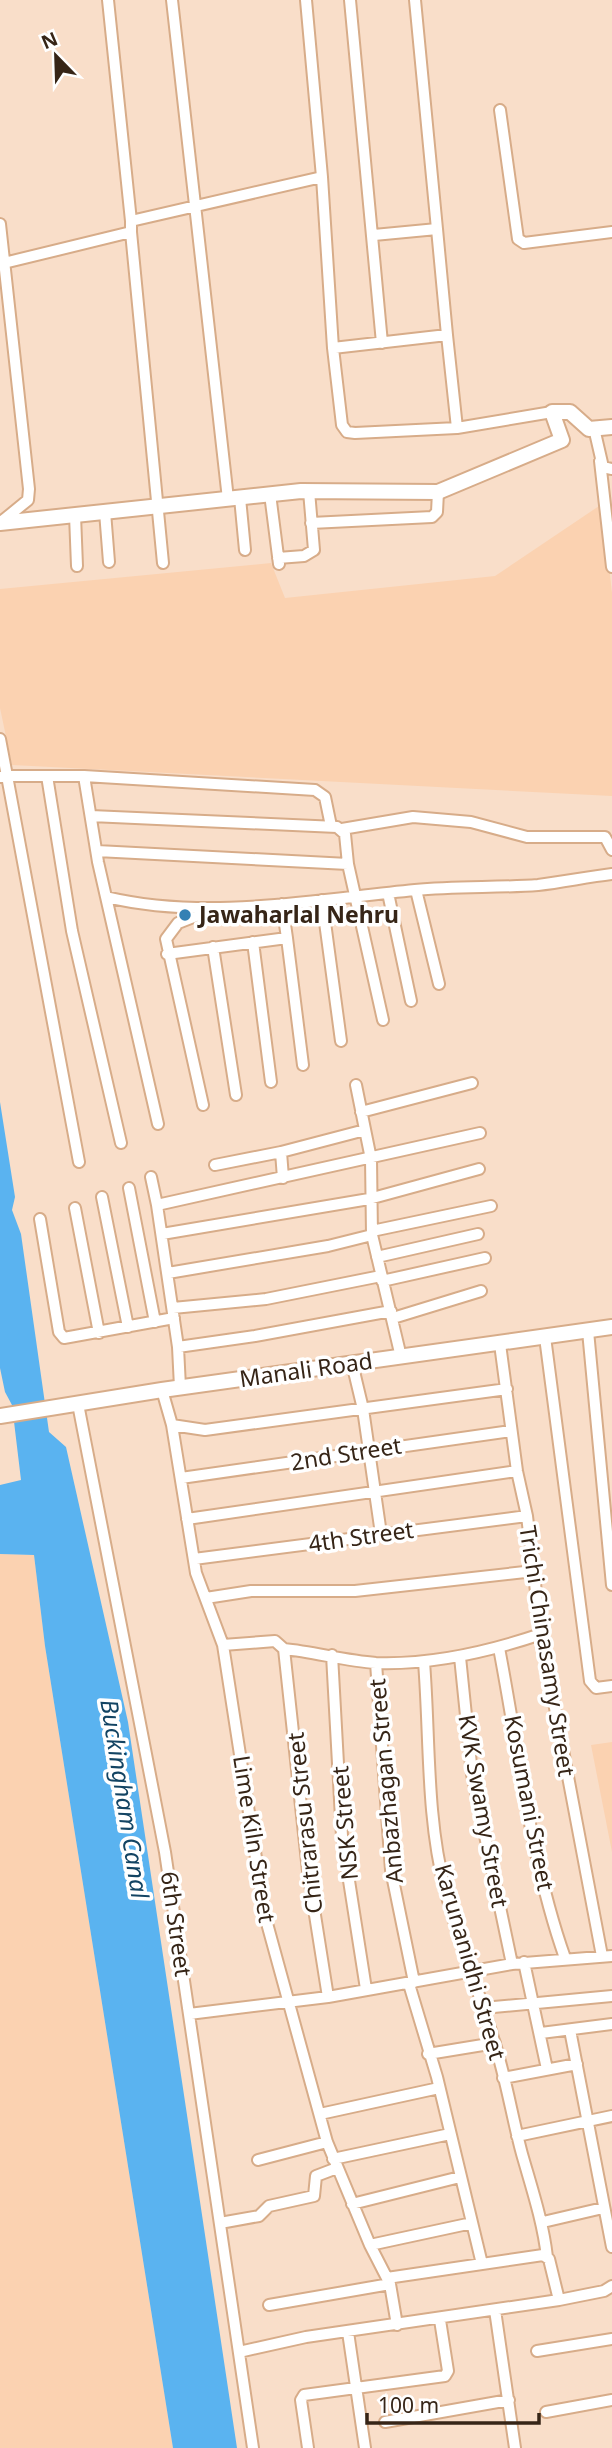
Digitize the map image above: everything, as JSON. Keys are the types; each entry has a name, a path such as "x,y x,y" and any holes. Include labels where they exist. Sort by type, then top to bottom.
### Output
{"street":[{"path":"108,0 163,563"},
{"path":"172,0 195,206 234,498 245,550"},
{"path":"306,0 322,177 333,348 342,425 347,432 457,428 552,412 570,412 589,429 612,426"},
{"path":"349,0 374,235 382,343"},
{"path":"415,0 457,428"},
{"path":"499,110 518,239 524,243 612,232"},
{"path":"4,263 195,206 322,177"},
{"path":"0,224 29,489 28,500 0,523"},
{"path":"374,235 437,229"},
{"path":"333,348 447,335"},
{"path":"0,523 309,491 438,492 562,440 552,412"},
{"path":"594,428 612,567"},
{"path":"600,461 603,467 612,469"},
{"path":"270,495 279,561 310,554 314,550 309,491"},
{"path":"312,523 432,517 438,512 438,492"},
{"path":"105,512 109,562"},
{"path":"75,515 77,566"},
{"path":"0,738 3,776 79,1162"},
{"path":"3,776 84,776 315,790 325,797 348,864 383,1020"},
{"path":"47,776 72,930 121,1143"},
{"path":"84,776 106,897 158,1124"},
{"path":"91,816 337,828 402,818 471,822 527,837 605,837 612,850"},
{"path":"97,851 348,864"},
{"path":"106,897 145,906 215,908 416,890 536,885 612,874"},
{"path":"416,890 439,984"},
{"path":"388,893 411,1001"},
{"path":"322,900 341,1041"},
{"path":"282,904 303,1065"},
{"path":"203,1105 167,954 166,939 178,923 215,908"},
{"path":"167,954 287,938"},
{"path":"253,942 271,1082"},
{"path":"213,947 236,1096"},
{"path":"361,1112 472,1083"},
{"path":"356,1084 371,1159 369,1199 372,1233 401,1357"},
{"path":"215,1165 281,1152 365,1130"},
{"path":"157,1205 480,1133"},
{"path":"281,1152 283,1178"},
{"path":"162,1234 369,1199 480,1169"},
{"path":"151,1177 178,1347 180,1387"},
{"path":"128,1188 155,1322"},
{"path":"102,1197 128,1327"},
{"path":"167,1273 328,1246 372,1233 491,1206"},
{"path":"75,1208 99,1333"},
{"path":"40,1219 61,1336 68,1339 155,1322 173,1313 382,1279 485,1258"},
{"path":"377,1257 478,1234"},
{"path":"178,1347 392,1315 481,1291"},
{"name":"Manali Road","path":"5,1416 180,1387 612,1327"},
{"path":"588,1331 607,1488 612,1586"},
{"path":"545,1336 590,1681 596,1688 612,1686"},
{"name":"Trichi Chinasamy Street","path":"500,1344 517,1471 527,1516 541,1633 607,1956"},
{"path":"352,1363 363,1409 381,1534"},
{"path":"172,1425 205,1430 507,1389"},
{"name":"Lime Kiln Street","path":"162,1390 172,1425 194,1559 223,1645 265,1916 327,2142 388,2281 397,2325"},
{"name":"6th Street","path":"78,1404 165,1852 253,2448"},
{"name":"2nd Street","path":"181,1478 511,1431"},
{"path":"187,1519 517,1471"},
{"name":"4th Street","path":"194,1559 527,1516"},
{"path":"206,1598 251,1591 355,1591 534,1571"},
{"path":"223,1645 275,1641 284,1649 376,1663 424,1662 499,1648 541,1633"},
{"name":"Kosumani Street","path":"499,1648 537,1853 553,1924 565,1958"},
{"name":"Chitrarasu Street","path":"284,1649 308,1871 328,1997"},
{"name":"NSK Street","path":"332,1656 342,1836 366,1989"},
{"name":"KVK Swamy Street","path":"460,1657 472,1774 518,1963 541,2032 547,2069"},
{"name":"Karunanidhi Street","path":"424,1662 430,1742 430,1796 444,1886 469,1972 495,2043 517,2136 543,2222 547,2257 559,2300"},
{"name":"Anbazhagan Street","path":"376,1663 391,1870 428,2054 439,2088 482,2264"},
{"path":"189,2014 291,2003 518,1963 607,1956"},
{"path":"483,2008 612,1996"},
{"path":"541,2032 612,2024"},
{"path":"570,2030 612,2246"},
{"path":"428,2054 495,2043"},
{"path":"503,2078 577,2064"},
{"path":"320,2114 439,2088"},
{"path":"517,2136 612,2116"},
{"path":"220,2222 259,2216 269,2206 313,2196 316,2176 335,2164 450,2134"},
{"path":"258,2160 327,2142"},
{"path":"598,2172 612,2170"},
{"path":"352,2204 460,2177"},
{"path":"543,2222 603,2208"},
{"path":"370,2245 472,2223"},
{"path":"269,2305 482,2264 547,2257"},
{"path":"239,2352 348,2332 559,2300 604,2291 612,2286"},
{"path":"495,2310 515,2448"},
{"path":"308,2448 302,2397 445,2376 448,2371 440,2320"},
{"path":"348,2332 365,2448"},
{"path":"537,2351 612,2339"},
{"path":"386,2422 509,2400"},
{"path":"546,2412 612,2400"}],"shaded area":[{"path":"602,504 612,593 612,796 12,765 0,708 0,589 271,563 285,598 495,576"},
{"path":"0,1554 34,1555 45,1646 173,2448 0,2448"},
{"path":"612,1742 612,1852 591,1745"}],"water":[{"name":"Buckingham Canal","path":"0,1102 15,1197 12,1210 21,1234 49,1432 66,1447 128,1722 237,2448 173,2448 45,1646 34,1555 0,1554 0,1485 21,1480 12,1405 5,1392 0,1368"}],"place":[{"name":"Jawaharlal Nehru","path":"185,915"}]}
